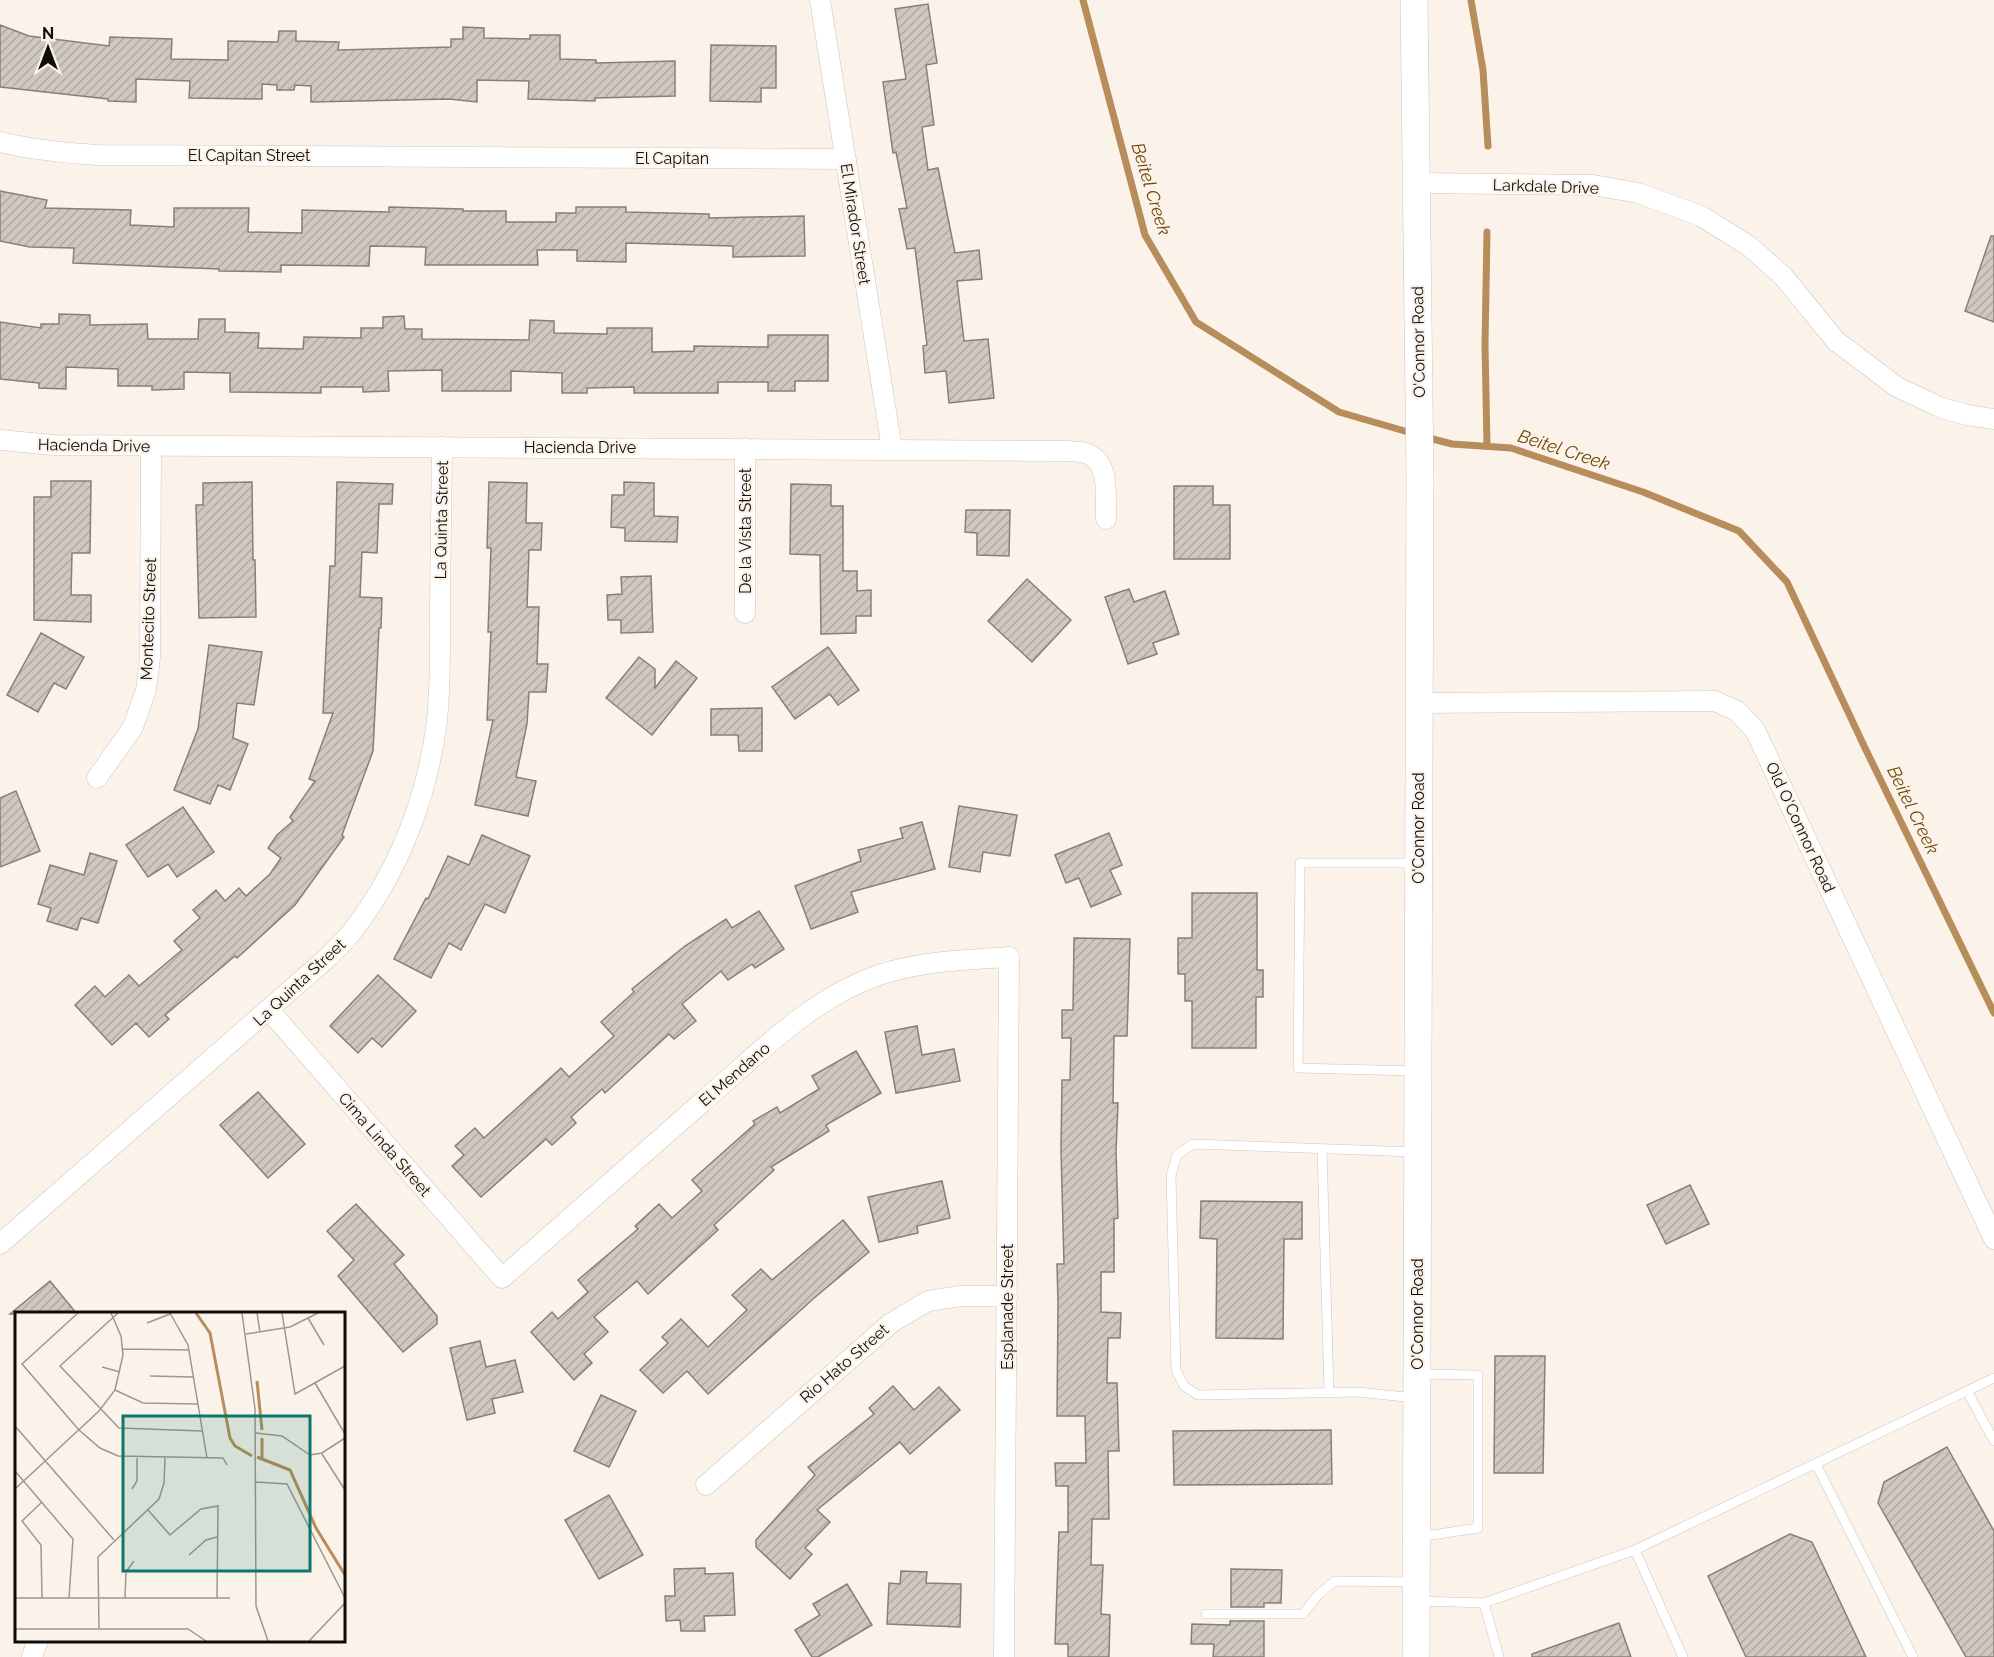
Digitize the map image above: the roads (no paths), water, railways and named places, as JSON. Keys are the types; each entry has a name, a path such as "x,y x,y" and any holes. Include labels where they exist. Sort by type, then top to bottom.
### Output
{"main road":[{"name":"O'Connor Road","path":"1414,0 1420,477 1416,1657"}],"street":[{"name":"El Mirador Street","path":"820,0 892,449"},
{"name":"El Capitan Street","path":"0,142 27,149 62,153 499,157"},
{"name":"El Capitan","path":"499,157 846,159"},
{"name":"Larkdale Drive","path":"1416,183 1593,185 1638,193 1701,216 1757,254 1783,276 1836,341 1897,387 1942,408 1994,419"},
{"name":"Hacienda Drive","path":"0,440 53,445 1069,451 1087,453 1099,461 1104,474 1106,519"},
{"name":"Montecito Street","path":"97,778 133,727 146,690 150,658 151,446"},
{"name":"La Quinta Street","path":"0,1244 326,959 353,931 380,892 417,809 430,764 437,719 440,674 442,447"},
{"name":"De la Vista Street","path":"745,448 746,613"},
{"name":"Old O'Connor Road","path":"1418,703 1715,701 1737,711 1755,730 1994,1239"},
{"name":"El Mendano","path":"502,1278 777,1037 830,998 862,982 904,968 931,963 1009,957"},
{"name":"Esplanade Street","path":"1004,1657 1009,957"},
{"name":"Cima Linda Street","path":"269,1010 502,1278"},
{"name":"Rio Hato Street","path":"706,1485 891,1323 928,1301 961,1296 1007,1296"},
{"path":"32,1657 38,1642"}],"lane":[{"path":"1417,1071 1298,1068 1298,962 1300,863 1418,863"},
{"path":"1417,1152 1193,1144 1177,1155 1171,1176 1176,1370 1184,1386 1198,1395 1358,1392 1418,1386 1478,1375 1478,1528 1417,1538"},
{"path":"1322,1149 1329,1392"},
{"path":"1206,1614 1303,1614 1318,1595 1335,1581 1484,1603 1635,1550 1994,1378"},
{"path":"1967,1391 1994,1441"},
{"path":"1816,1464 1913,1657"},
{"path":"1635,1550 1683,1657"},
{"path":"1484,1603 1498,1657"}],"waterway":[{"name":"Beitel Creek","path":"1083,0 1145,235 1196,322 1339,412 1415,434"},
{"path":"1471,0 1483,70 1488,146"},
{"path":"1487,232 1485,345 1487,446"},
{"name":"Beitel Creek","path":"1425,437 1452,444 1511,448 1643,492 1739,531 1787,582 1994,1013"}]}
